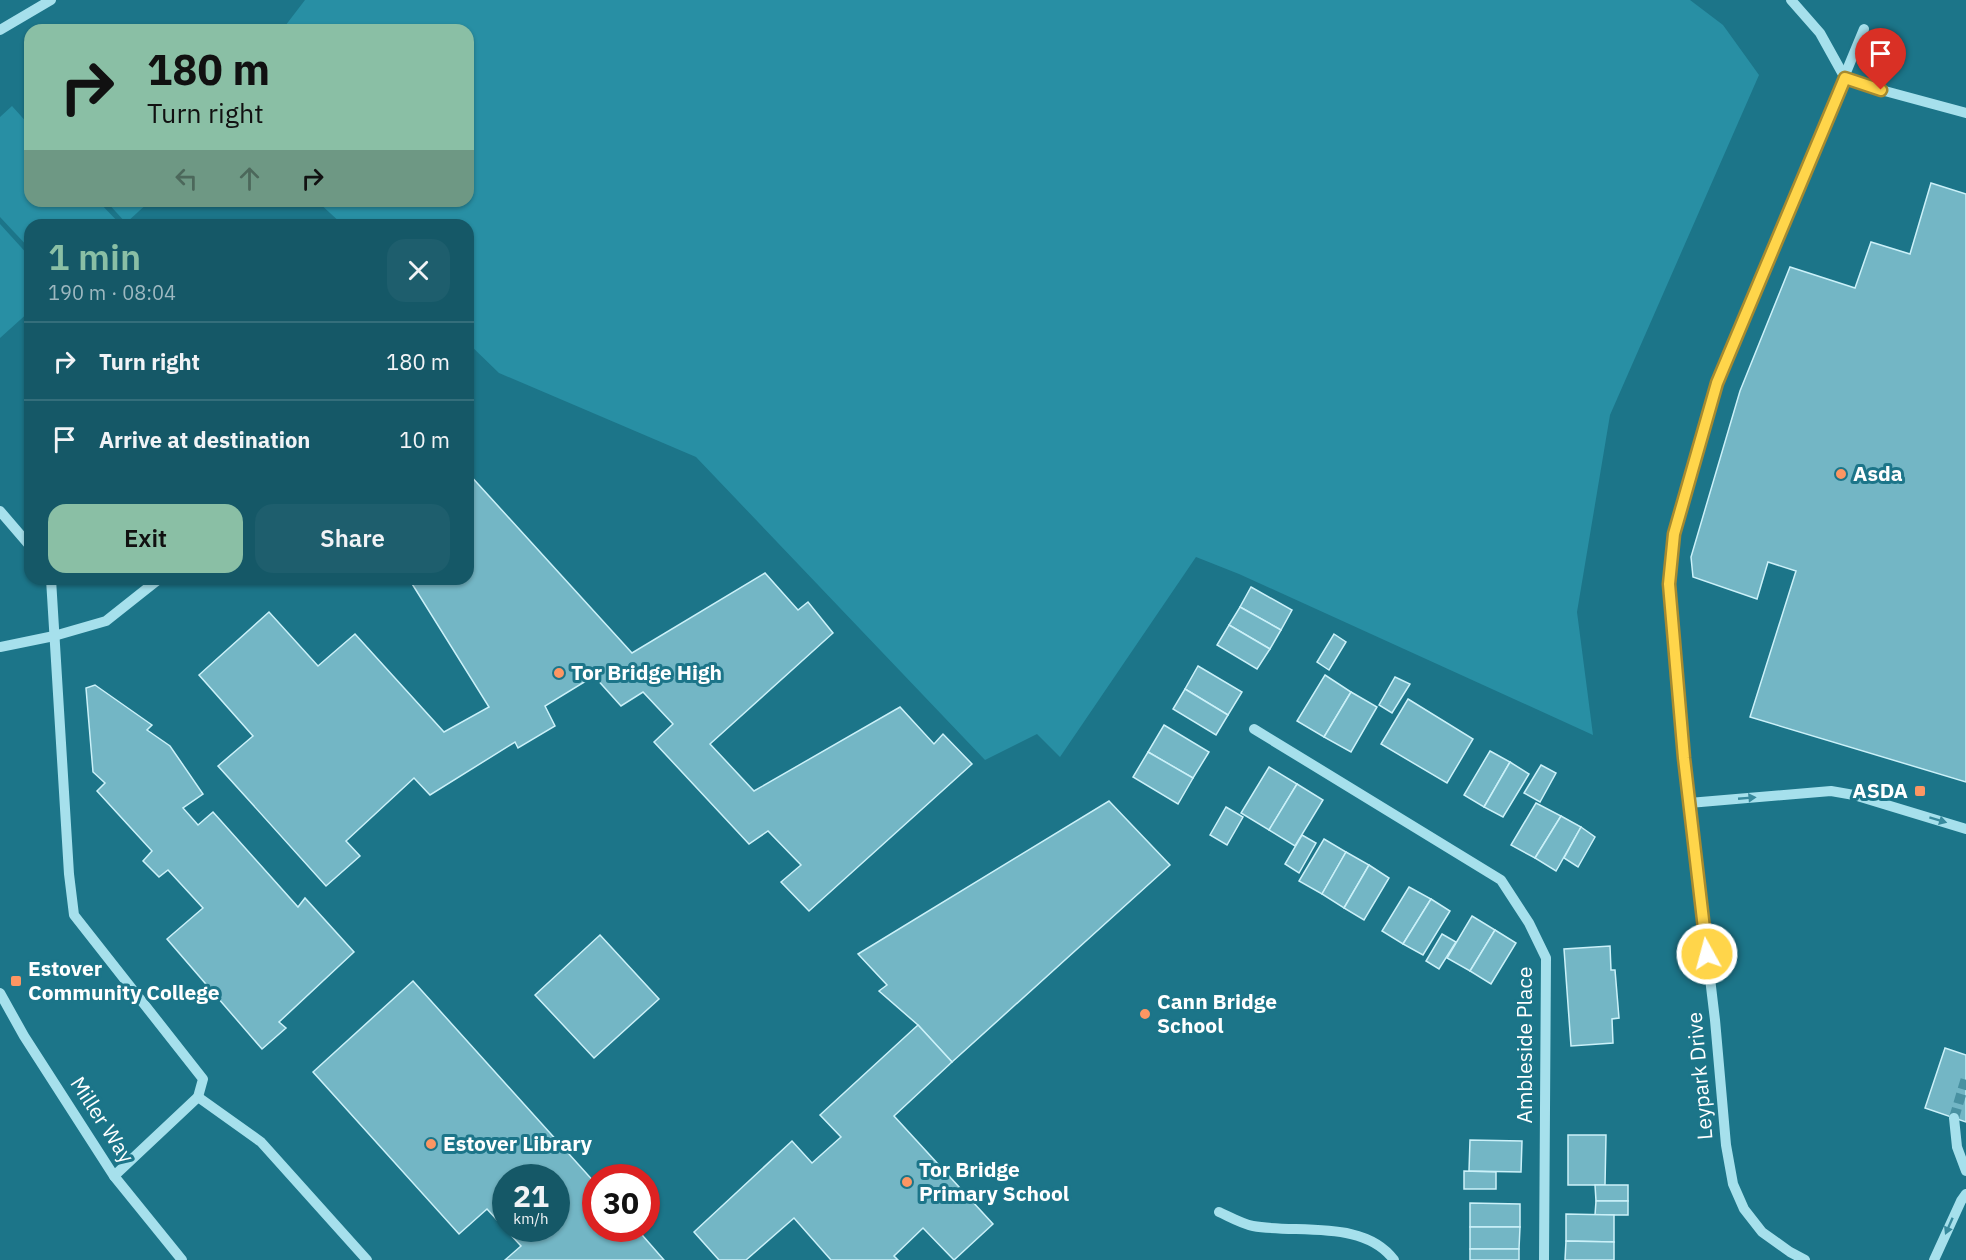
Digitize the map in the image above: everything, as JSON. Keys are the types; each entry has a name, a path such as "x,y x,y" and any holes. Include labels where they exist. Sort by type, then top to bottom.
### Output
{"street":[{"path":"0,30 51,0"},
{"path":"1791,0 1820,33 1845,78 1859,84 1966,113"},
{"name":"Leypark Drive","path":"1806,1260 1790,1252 1762,1232 1744,1209 1732,1184 1689,803 1669,584 1674,534 1717,383 1864,29"},
{"path":"0,511 24,539"},
{"path":"51,585 69,874 74,915 203,1079 198,1096 114,1176"},
{"path":"0,647 54,636 106,621 151,585"},
{"name":"Ambleside Place","path":"1254,729 1501,880 1529,923 1546,958 1544,1260"},
{"path":"1689,803 1831,791 1854,795 1966,829"},
{"name":"Miller Way","path":"0,993 24,1036 114,1176 182,1260"},
{"path":"198,1096 261,1142 367,1260"},
{"path":"1954,1118 1957,1147 1966,1171"},
{"path":"1934,1260 1960,1201 1966,1194"},
{"path":"1219,1212 1252,1226 1338,1231 1365,1239 1391,1256"}],"shaded area":[{"path":"305,0 1690,0 1723,25 1759,75 1610,415 1577,612 1593,735 1239,574 1196,557 1060,757 1037,734 985,760 696,457 499,373 474,349 474,219 336,219 324,207 474,207 474,24 287,24"},
{"path":"12,106 24,119 24,207 104,207 115,219 24,219 24,243 0,217 0,117"},
{"path":"111,207 143,207 130,219 122,219"},
{"path":"0,224 24,250 24,316 0,338"}],"building":[{"name":"Asda","path":"1931,183 1966,194 1966,782 1750,717 1796,571 1768,562 1757,599 1693,577 1691,557 1740,391 1790,267 1855,288 1871,242 1910,254"},
{"path":"474,480 632,653 765,573 798,610 808,602 833,633 710,744 754,791 900,707 934,744 943,734 972,764 809,911 781,882 801,865 768,831 749,844 654,742 673,724 643,692 621,706 594,676 545,706 555,726 518,748 515,742 430,795 414,778 346,841 360,856 326,886 218,766 253,736 199,675 269,612 318,666 355,634 444,732 489,707 413,585 474,585"},
{"path":"1251,587 1292,610 1281,630 1240,607"},
{"path":"1240,607 1281,630 1270,649 1229,625"},
{"path":"1229,625 1270,649 1257,669 1217,645"},
{"path":"1334,634 1346,642 1329,670 1317,662"},
{"path":"1198,666 1242,692 1228,715 1185,689"},
{"path":"1325,675 1351,692 1324,737 1297,721"},
{"path":"1395,677 1410,684 1392,713 1379,705"},
{"path":"95,685 152,725 147,730 170,746 203,794 183,808 198,825 213,812 298,907 305,898 354,952 279,1022 286,1028 262,1049 167,939 203,908 168,870 159,877 143,861 152,851 97,791 105,783 93,772 86,688"},
{"path":"1185,689 1228,715 1216,735 1173,709"},
{"path":"1351,692 1377,707 1351,752 1324,737"},
{"path":"1408,699 1473,739 1447,783 1381,744"},
{"path":"1164,725 1209,752 1193,778 1148,752"},
{"path":"1490,751 1510,762 1484,807 1464,795"},
{"path":"1148,752 1193,778 1178,804 1133,777"},
{"path":"1510,762 1529,774 1503,817 1484,807"},
{"path":"1541,765 1556,773 1540,802 1524,793"},
{"path":"1269,767 1297,784 1269,830 1241,813"},
{"path":"1297,784 1323,800 1295,846 1269,830"},
{"path":"1109,801 1170,865 952,1062 918,1025 879,991 887,985 858,954"},
{"path":"1536,803 1561,816 1535,858 1511,845"},
{"path":"1226,807 1243,817 1227,845 1210,835"},
{"path":"1561,816 1581,827 1556,871 1535,858"},
{"path":"1581,827 1595,837 1578,867 1564,858"},
{"path":"1302,835 1316,843 1299,873 1285,864"},
{"path":"1324,839 1346,852 1322,894 1299,881"},
{"path":"1346,852 1369,865 1344,908 1322,894"},
{"path":"1369,865 1389,878 1364,920 1344,908"},
{"path":"1409,887 1431,899 1403,944 1382,931"},
{"path":"1431,899 1450,911 1423,955 1403,944"},
{"path":"1472,916 1495,930 1470,971 1447,958"},
{"path":"1495,930 1516,943 1491,984 1470,971"},
{"path":"1442,934 1456,942 1439,969 1426,961"},
{"path":"600,935 659,999 594,1058 535,995"},
{"path":"1610,946 1611,970 1615,970 1619,1018 1612,1019 1613,1043 1571,1046 1564,949"},
{"path":"413,981 582,1168 582,1242 648,1242 664,1260 505,1260 521,1246 517,1242 570,1242 570,1164 492,1164 492,1214 487,1209 459,1234 313,1072"},
{"path":"918,1025 952,1062 894,1116 993,1224 954,1260 923,1228 894,1256 898,1260 831,1260 794,1218 746,1260 719,1260 694,1232 792,1141 812,1163 841,1137 820,1115"},
{"path":"1945,1048 1966,1055 1966,1122 1925,1108"},
{"path":"1568,1135 1606,1135 1605,1185 1568,1185"},
{"path":"1470,1140 1522,1141 1521,1172 1469,1171"},
{"path":"1464,1171 1496,1172 1496,1189 1464,1189"},
{"path":"1595,1185 1628,1185 1628,1201 1596,1201"},
{"path":"1596,1201 1628,1201 1628,1215 1595,1215"},
{"path":"1470,1203 1520,1204 1520,1227 1470,1227"},
{"path":"1566,1214 1614,1215 1614,1242 1566,1241"},
{"path":"1470,1227 1520,1227 1519,1249 1470,1249"},
{"path":"1566,1241 1614,1242 1614,1260 1565,1260"},
{"path":"1470,1249 1519,1249 1519,1260 1470,1260"}],"tunnel":[{"path":"1954,1118 1966,1078"}],"place":[{"name":"Asda","path":"1841,474"},
{"name":"Tor Bridge High","path":"559,673"},
{"name":"ASDA","path":"1920,791"},
{"name":"Estover Community College","path":"16,981"},
{"name":"Cann Bridge School","path":"1145,1014"},
{"name":"Estover Library","path":"431,1144"},
{"name":"Tor Bridge Primary School","path":"907,1182"}],"route":[{"path":"1707,954 1684,758 1669,584 1674,534 1717,383 1845,78 1881,90"}]}
